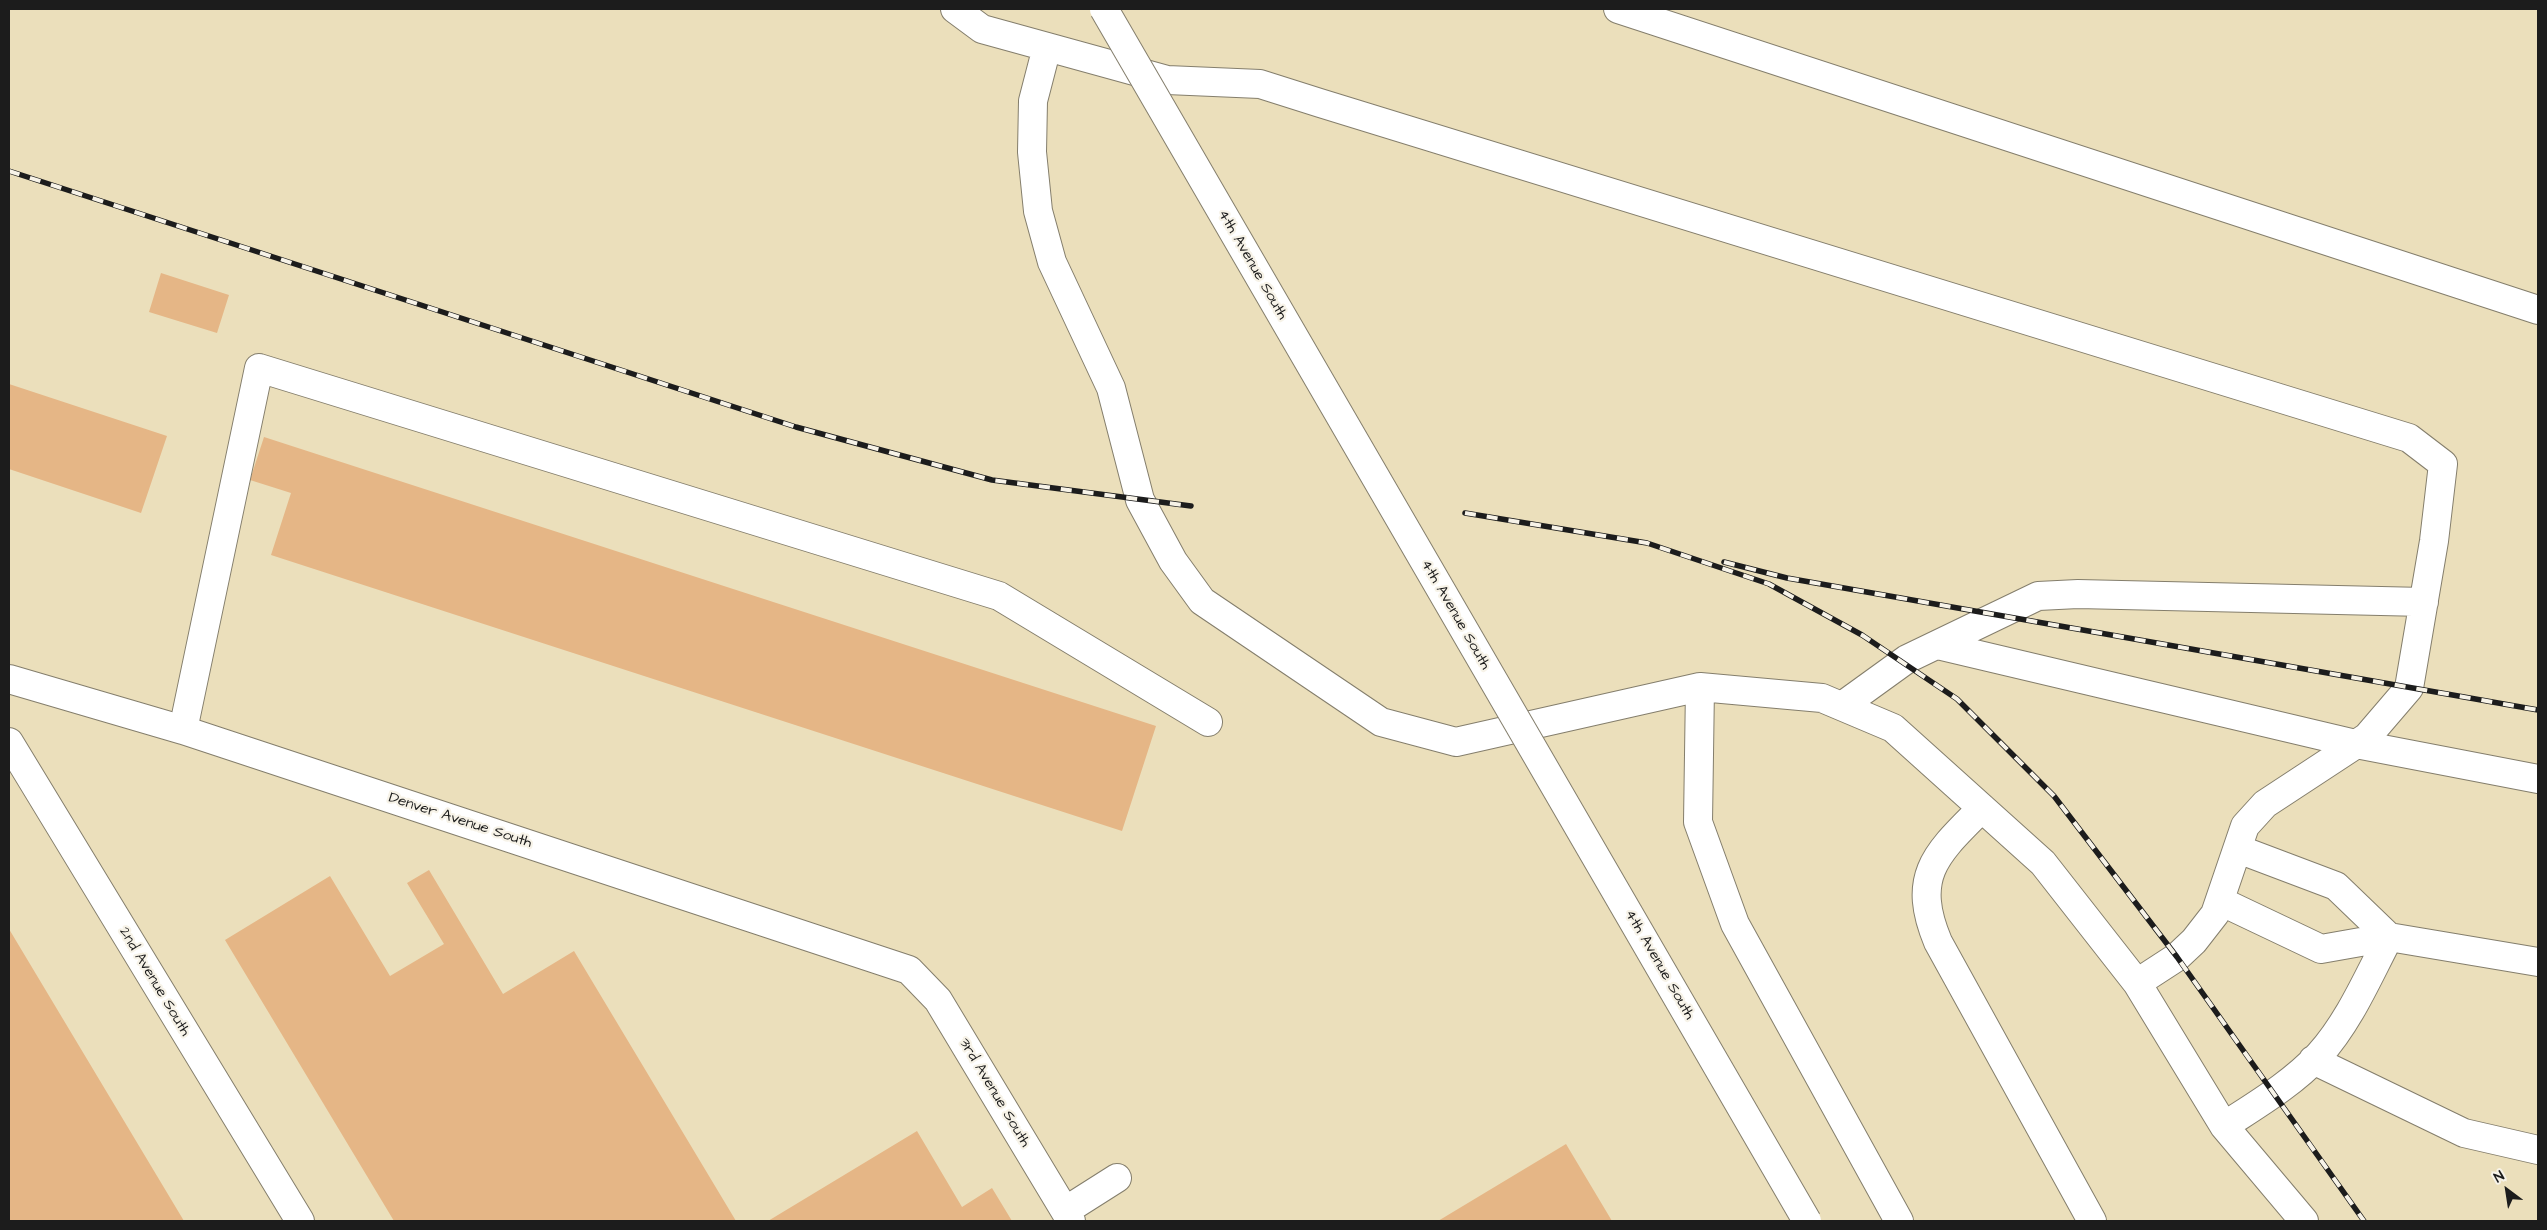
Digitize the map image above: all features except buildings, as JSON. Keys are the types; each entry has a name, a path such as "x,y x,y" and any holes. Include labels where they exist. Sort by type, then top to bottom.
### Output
{"street":[{"path":"955,9 982,29 1167,80 1260,84 2409,438 2443,464 2438,516 2409,688 2367,737 2265,804 2246,826 2215,914 2194,941 2178,957 2137,983"},
{"name":"4th Avenue South","path":"1104,9 1807,1221"},
{"path":"1618,9 2538,310"},
{"path":"1047,47 1033,109 1032,152 1038,211 1042,228 1052,262 1111,388 1140,500 1173,561 1202,602 1381,722 1456,742 1700,687 1822,698 1893,728 2043,863 2137,983 2224,1126 2304,1221"},
{"path":"183,730 259,368 999,596 1208,722"},
{"path":"1842,706 1907,659 2038,596 2078,594 2424,602"},
{"path":"1937,645 2356,744 2538,779"},
{"name":"Denver Avenue South","path":"9,679 183,730 909,970"},
{"path":"1700,687 1698,822 1735,924 1899,1221"},
{"name":"2nd Avenue South","path":"9,742 300,1221"},
{"path":"1982,808 1947,844 1933,866 1926,891 1928,917 1938,942 2092,1221"},
{"path":"2238,849 2336,886 2389,937"},
{"path":"2220,901 2321,949 2389,937 2538,962"},
{"path":"2224,1126 2274,1094 2313,1060 2337,1031 2389,937"},
{"name":"3rd Avenue South","path":"909,970 938,1000 1068,1216"},
{"path":"2313,1060 2464,1133 2538,1150"},
{"path":"1068,1216 1117,1178"}],"railway":[{"path":"9,171 796,427 992,480 1191,506"},
{"path":"1465,513 1647,543 1769,584 1862,635 1957,699 2054,796 2177,957 2364,1221"},
{"path":"1724,562 1787,578 2538,710"}]}
